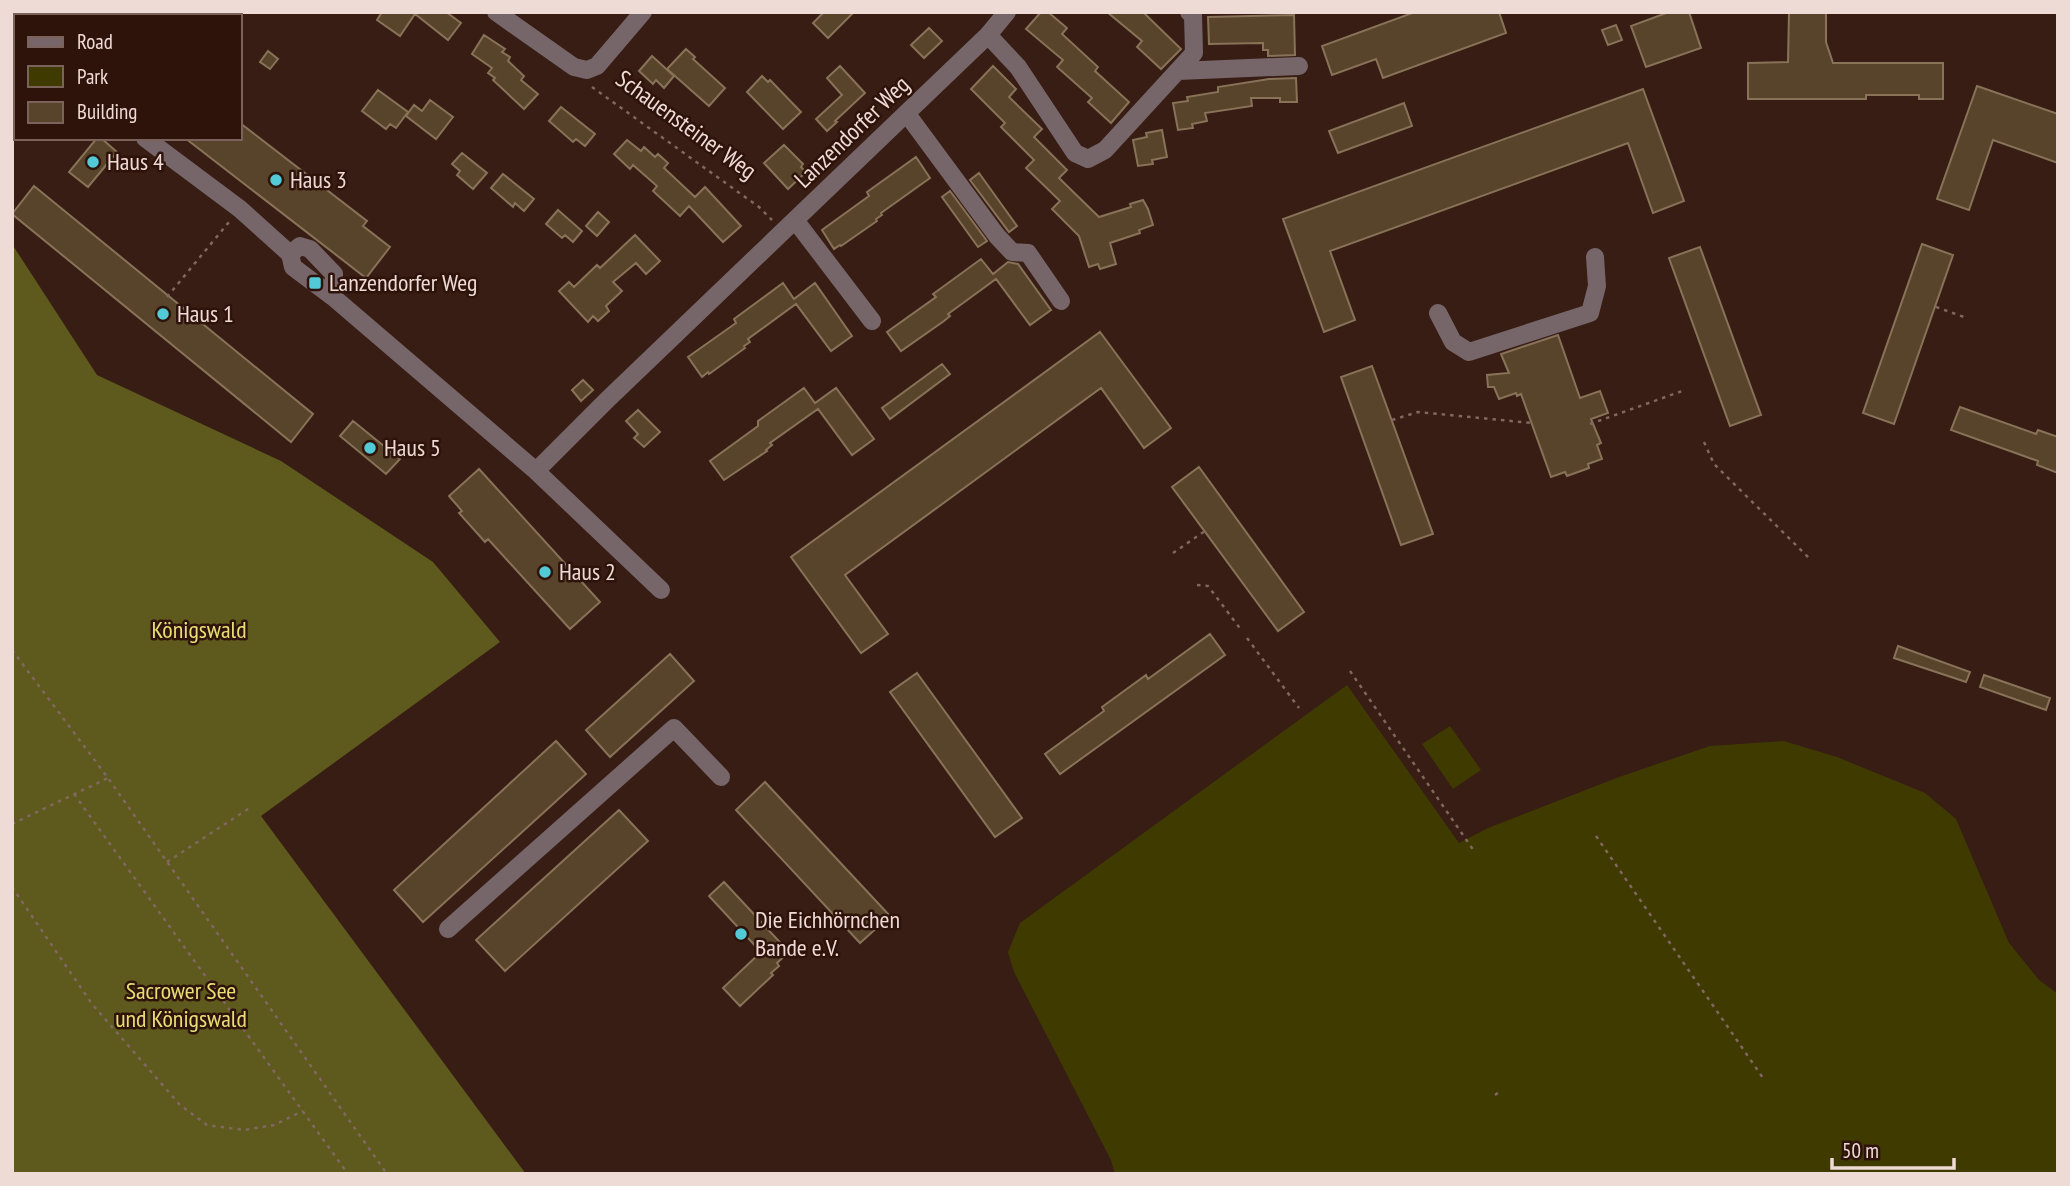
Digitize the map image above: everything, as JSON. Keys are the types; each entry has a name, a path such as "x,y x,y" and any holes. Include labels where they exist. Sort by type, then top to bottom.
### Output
{"street":[{"name":"Schauensteiner Weg","path":"496,12 574,68 587,70"},
{"path":"587,70 597,66 643,12"},
{"name":"Lanzendorfer Weg","path":"536,471 907,114 988,35 1007,12"},
{"path":"988,35 1018,67 1075,153 1088,159 1105,150 1194,53 1193,15 1189,12"},
{"path":"1178,71 1299,66"},
{"path":"907,114 997,236 1012,252 1028,253 1061,301"},
{"path":"148,140 240,209 290,254 293,267 333,297 536,471 661,590"},
{"path":"789,225 872,321"},
{"path":"1438,313 1452,342 1469,352 1590,313 1597,286 1595,257"},
{"path":"447,929 674,728 722,777"}],"path":[{"name":"Schauensteiner Weg","path":"587,70 591,86 759,207 789,225"},
{"path":"167,297 240,209"},
{"path":"1936,307 1964,317"},
{"path":"1590,424 1685,390"},
{"path":"1392,420 1418,412 1532,423"},
{"path":"1704,442 1714,464 1811,560"},
{"path":"1174,553 1205,531"},
{"path":"1197,585 1208,586 1242,631"},
{"path":"1247,638 1299,708"},
{"path":"12,650 108,778 387,1174"},
{"path":"1350,671 1474,851"},
{"path":"12,824 108,778"},
{"path":"74,794 348,1174"},
{"path":"167,862 251,807"},
{"path":"1596,836 1763,1078"},
{"path":"12,887 92,1004 180,1105 207,1125 244,1130 274,1125 303,1111"},
{"path":"1495,1095 1500,1091"}],"green space":[{"name":"Königswald","path":"12,244 97,375 281,461 433,562 500,642 261,816 526,1174 12,1174"},
{"path":"1347,685 1459,843 1488,828 1619,777 1710,746 1784,741 1837,757 1925,793 1956,819 2009,943 2039,980 2058,994 2058,1174 1115,1174 1111,1160 1014,972 1008,952 1020,923"},
{"path":"1450,726 1481,770 1453,789 1422,744"}],"building":[{"path":"382,12 446,12 461,23 448,40 415,14 400,36 377,20"},
{"path":"824,12 854,12 828,38 813,23"},
{"path":"1041,12 1048,12 1067,28 1062,34 1098,67 1095,71 1129,102 1111,123 1088,102 1092,98 1057,67 1063,60 1026,29"},
{"path":"1107,12 1143,12 1181,49 1161,69 1137,47 1142,41"},
{"path":"1415,12 1499,12 1506,33 1383,78 1376,59 1332,75 1322,46"},
{"path":"1669,12 1689,12 1701,48 1646,67 1631,26"},
{"path":"1789,12 1826,12 1826,42 1833,63 1943,63 1943,99 1919,99 1919,95 1866,95 1866,99 1748,99 1748,63 1788,62"},
{"path":"1294,15 1295,55 1268,56 1268,50 1263,50 1263,43 1209,44 1208,17"},
{"path":"1616,25 1622,40 1608,45 1602,30"},
{"path":"929,28 942,41 924,58 911,45"},
{"path":"484,35 505,49 502,52 510,57 508,61 524,76 521,80 538,94 524,109 493,80 495,78 488,73 492,68 472,54"},
{"path":"686,49 695,57 693,59 725,88 709,106 667,69"},
{"path":"268,51 278,59 270,69 260,62"},
{"path":"652,56 674,76 664,88 656,80 653,84 639,71"},
{"path":"840,66 865,93 827,131 816,119 842,95 827,78"},
{"path":"993,66 1016,89 1009,97 1042,129 1034,137 1067,170 1059,178 1099,217 1131,207 1130,204 1143,200 1153,225 1139,230 1140,233 1110,243 1116,264 1100,269 1098,264 1089,267 1079,236 1052,209 1060,201 1026,168 1034,160 1001,127 1005,123 971,89"},
{"path":"762,76 768,82 770,80 801,112 783,129 747,92"},
{"path":"1296,78 1297,102 1280,102 1280,98 1251,98 1252,106 1205,113 1207,121 1192,124 1193,128 1178,130 1173,103 1188,101 1187,97 1218,92 1218,87 1269,79"},
{"path":"1977,86 2058,114 2058,163 1993,140 1969,210 1937,199"},
{"path":"1643,89 1684,201 1653,213 1628,143 1330,251 1355,320 1324,332 1283,219"},
{"path":"378,90 408,112 396,128 390,124 386,129 362,111"},
{"path":"430,100 453,117 436,139 406,116 414,105 422,111"},
{"path":"1404,103 1412,126 1338,153 1329,131"},
{"path":"561,107 595,134 585,146 576,139 573,142 549,121"},
{"name":"Haus 3","path":"242,125 367,221 363,226 390,247 366,278 188,140 242,140"},
{"path":"1162,130 1167,157 1152,160 1153,164 1138,166 1133,140 1147,137 1146,133"},
{"name":"Haus 4","path":"95,140 103,140 117,152 88,187 69,172"},
{"path":"627,140 641,151 644,147 655,157 658,154 668,163 664,168 695,197 705,187 741,226 723,242 689,206 680,216 653,191 657,186 633,165 630,169 614,154"},
{"path":"784,145 803,164 801,167 806,172 788,189 764,163"},
{"path":"462,153 487,173 473,189 457,175 460,171 452,164"},
{"path":"916,157 930,178 881,213 877,221 834,249 822,230 869,196 867,192"},
{"path":"979,173 1017,226 1009,232 970,180"},
{"path":"503,174 534,199 524,211 515,203 513,207 491,188"},
{"name":"Haus 1","path":"34,186 313,414 291,442 12,214"},
{"path":"950,191 987,241 978,247 942,197"},
{"path":"558,210 582,231 573,242 565,235 562,238 546,224"},
{"path":"598,212 609,222 597,236 586,226"},
{"path":"635,235 660,261 646,274 636,263 613,282 622,291 606,306 609,311 598,321 593,316 588,322 559,291 569,282 574,287 597,265 600,268"},
{"path":"1922,244 1953,255 1894,424 1863,413"},
{"path":"1700,247 1761,415 1730,426 1669,258"},
{"path":"981,259 993,274 1008,262 1018,264 1051,310 1030,325 996,279 901,351 887,332 936,297 933,294"},
{"path":"783,283 794,299 815,283 852,336 831,351 796,304 748,339 750,342 745,348 702,377 688,357 736,323 734,319"},
{"path":"1100,332 1171,428 1144,448 1101,388 845,575 888,634 861,653 791,557"},
{"path":"1558,335 1580,398 1600,391 1608,413 1591,419 1601,443 1597,445 1602,459 1588,464 1589,468 1567,476 1565,472 1551,477 1521,394 1499,399 1494,387 1488,387 1487,375 1509,373 1501,354"},
{"path":"942,364 950,374 890,419 882,408"},
{"path":"1372,366 1433,534 1401,545 1341,377"},
{"path":"583,380 593,390 581,401 572,390"},
{"path":"804,388 815,403 836,388 874,439 852,455 818,409 770,443 772,445 767,451 724,480 710,461 758,426 758,421"},
{"path":"1960,407 2036,434 2038,430 2058,437 2058,473 2037,465 2038,461 1951,430"},
{"path":"638,410 660,432 644,447 634,438 638,434 626,421"},
{"name":"Haus 5","path":"353,421 400,459 386,474 340,436"},
{"path":"1199,467 1304,612 1278,631 1172,487"},
{"name":"Haus 2","path":"479,469 600,602 570,629 488,539 485,542 459,513 462,511 449,496"},
{"path":"1210,634 1225,655 1060,774 1045,754 1104,711 1102,707 1146,675 1148,679"},
{"path":"1898,646 1970,672 1966,682 1894,658"},
{"path":"670,654 694,681 610,757 586,730"},
{"path":"917,673 1022,818 995,837 890,692"},
{"path":"1984,675 2050,698 2046,710 1980,687"},
{"path":"556,741 586,774 423,922 394,890"},
{"path":"765,782 890,916 860,943 736,810"},
{"path":"619,810 648,841 505,971 476,940"},
{"path":"724,882 789,952 777,963 779,966 771,973 773,975 740,1006 723,988 761,952 709,896"}],"place":[{"name":"Haus 4","path":"93,162"},
{"name":"Haus 3","path":"276,180"},
{"name":"Lanzendorfer Weg","path":"315,283"},
{"name":"Haus 1","path":"163,314"},
{"name":"Haus 5","path":"370,448"},
{"name":"Haus 2","path":"545,572"},
{"name":"Die Eichhörnchen Bande e.V.","path":"741,934"}],"park label":[{"name":"Sacrower See und Königswald","path":"181,1005"}]}
